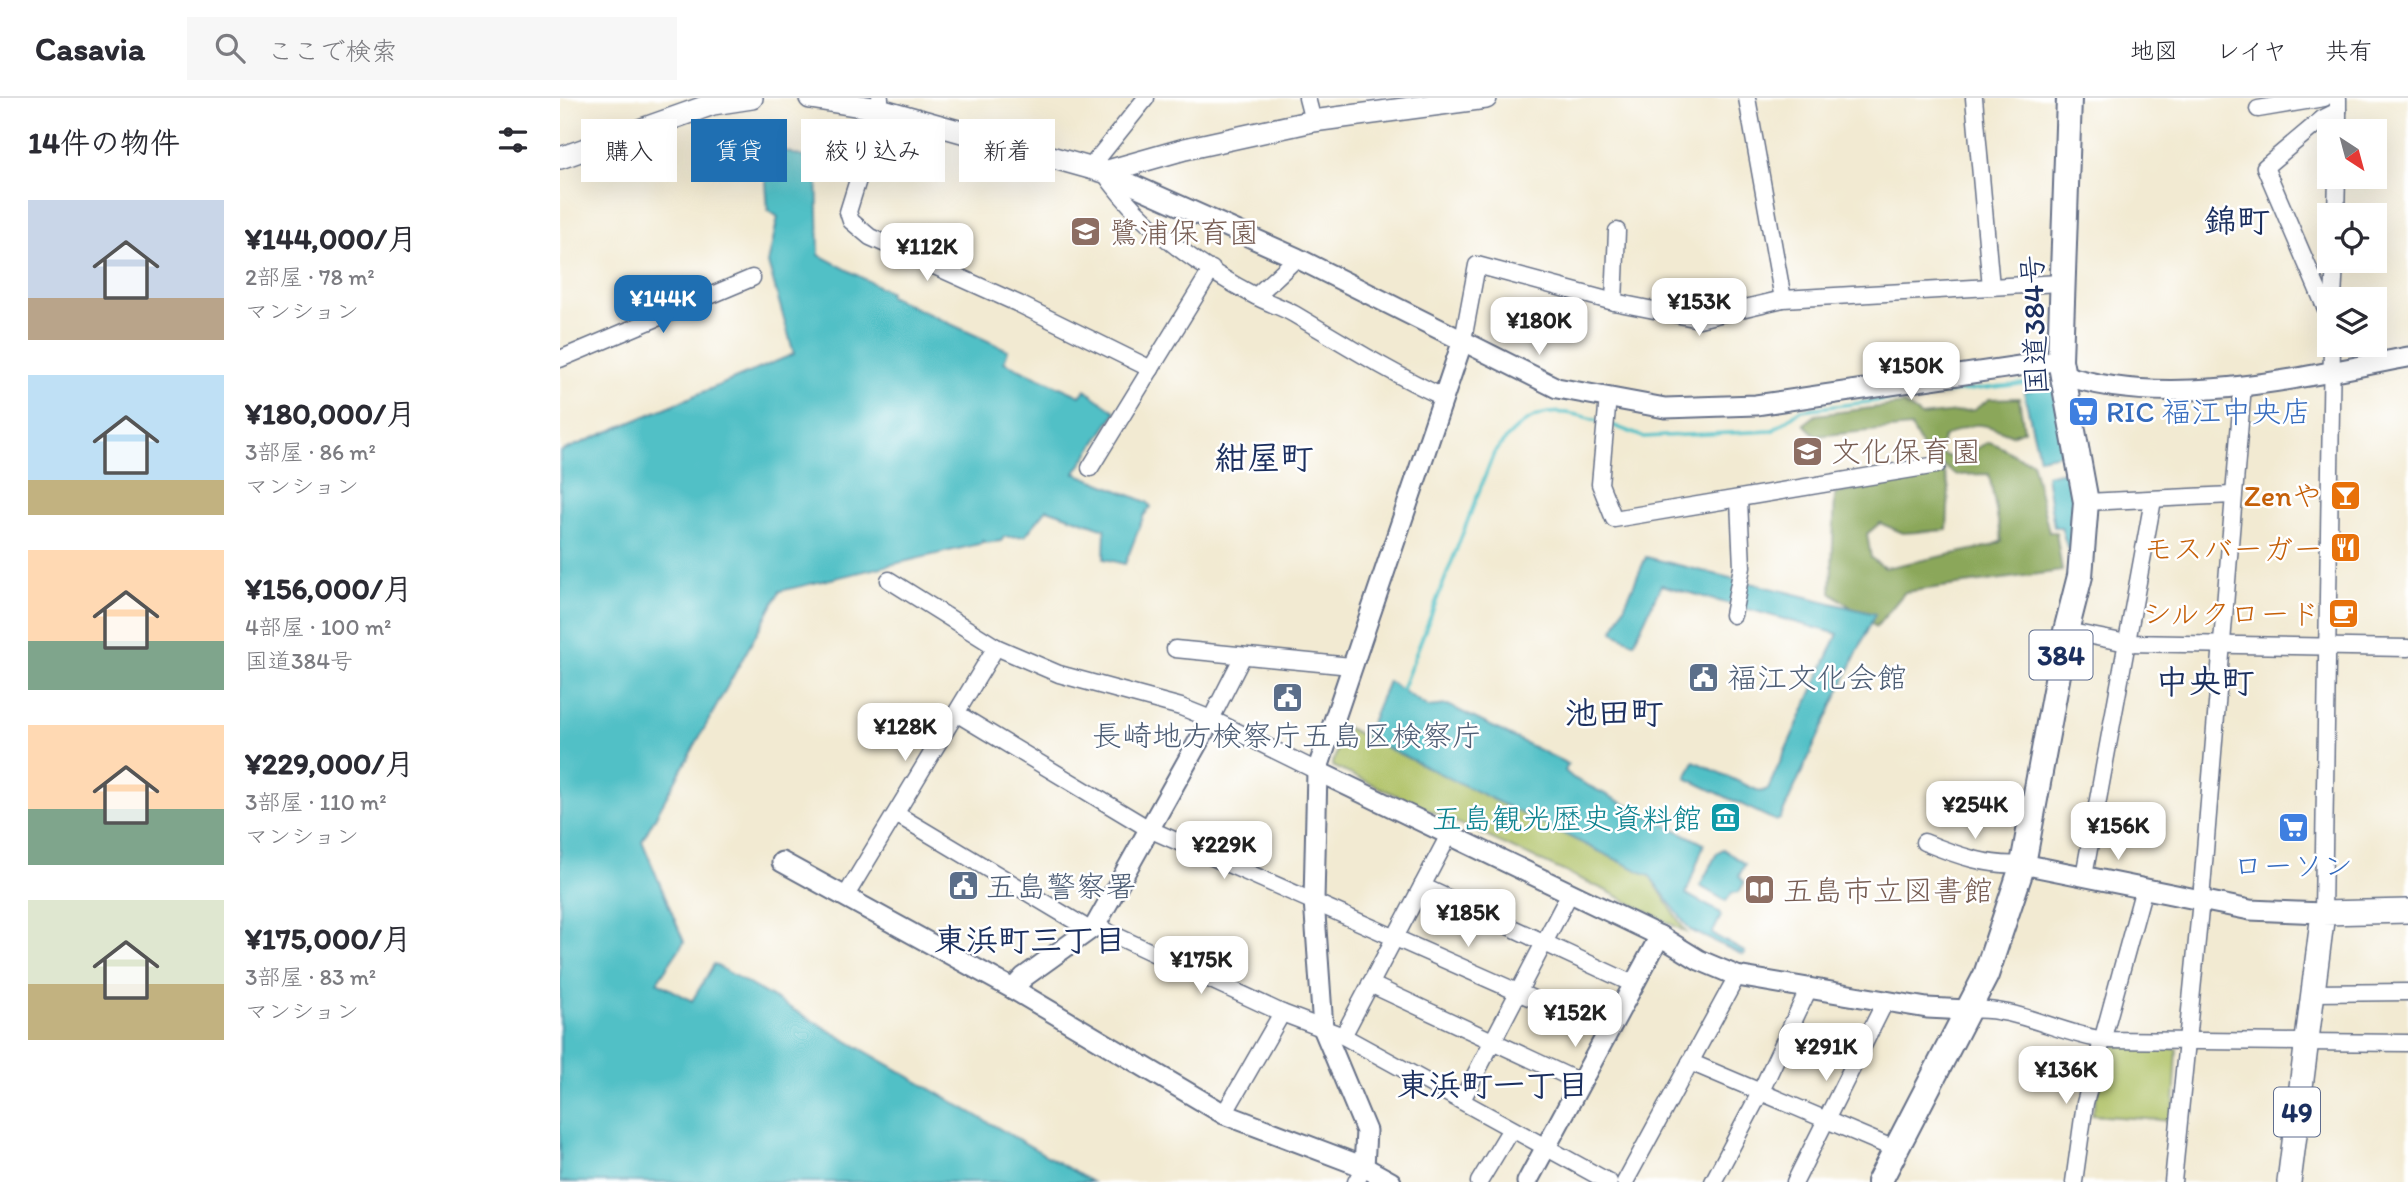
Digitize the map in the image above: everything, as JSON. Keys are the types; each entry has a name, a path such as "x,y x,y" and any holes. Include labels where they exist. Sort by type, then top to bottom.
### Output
{"highway":[{"name":"国道384号","path":"1879,1182 1986,975 2023,864 2066,631 2080,576 2086,502 2061,367 2060,283 2069,98"}],"main road":[{"path":"560,159 713,104 746,98"},
{"path":"810,98 880,103 1097,170 1313,121 1486,98"},
{"path":"2323,913 2408,911"},
{"name":"49","path":"2289,1182 2323,913"}],"street":[{"path":"1307,98 1313,121"},
{"path":"1747,98 1783,299"},
{"path":"1974,98 1991,287"},
{"path":"2258,108 2324,98"},
{"path":"1097,170 1141,100"},
{"path":"880,103 848,212 851,221 870,237 1019,304 1151,369"},
{"path":"2317,288 2265,167 2338,105"},
{"path":"1097,170 1297,258 1557,388 1665,408 1756,405 2061,367 2094,385 2123,388 2243,385 2408,357"},
{"path":"1097,170 1150,226 1212,269 1417,386 1443,397"},
{"path":"1614,302 1617,231"},
{"path":"1256,296 1297,258"},
{"path":"1360,1175 1366,1131 1323,1028 1314,900 1317,771 1463,340 1477,265 1614,302 1699,319 1783,299 2060,283"},
{"path":"1090,468 1212,269"},
{"path":"560,359 752,278"},
{"path":"1924,842 1958,856 2005,866 2023,864 2250,909 2323,913 2332,357"},
{"path":"2172,1182 2201,900 2243,385"},
{"path":"1608,397 1600,484 1614,519 1937,465"},
{"path":"2086,502 2232,495"},
{"path":"1733,615 1742,567 1739,500"},
{"path":"2084,876 2153,500"},
{"path":"889,580 996,647 1059,674 1181,707 1212,719 1660,936 1699,960 1737,976 1927,1008 1989,1008 2087,1038 2105,1040 2408,1043"},
{"path":"2066,631 2127,643 2408,648"},
{"path":"845,897 996,647"},
{"path":"1175,649 1351,666"},
{"path":"1013,989 1024,977 1093,928 1212,719 1243,656"},
{"path":"956,713 1149,829 1608,1032"},
{"path":"896,814 1093,928 1282,1013 1343,1036 1609,1182"},
{"path":"1343,1036 1449,835"},
{"path":"782,862 1013,989 1224,1114 1360,1175 1391,1182"},
{"path":"1422,886 1633,984"},
{"path":"2074,1182 2085,1102 2105,1040 2144,888"},
{"path":"1462,1100 1570,893"},
{"path":"1527,1182 1660,936"},
{"path":"1625,1182 1737,976"},
{"path":"1370,984 1580,1083"},
{"path":"1713,1182 1761,1091 1810,988"},
{"path":"2313,993 2408,992"},
{"path":"1795,1182 1829,1120 1886,1000"},
{"path":"1224,1114 1282,1013"},
{"path":"1690,1062 1897,1150"},
{"path":"1479,1182 1511,1129"}],"green space":[{"path":"2019,398 2024,430 2012,435 1984,425 1962,428 1943,438 1939,453 1955,459 1989,442 2032,461 2049,532 2056,532 2062,571 1905,592 1876,627 1831,592 1835,494 1944,470 1949,488 1947,530 1903,533 1880,523 1867,534 1871,558 1885,568 1991,546 2002,541 1989,474 1956,475 1925,453 1911,427 1816,436 1804,424 1816,415 1904,404 1921,416 1974,410 1989,399"},
{"path":"1345,727 1650,876 1686,932 1607,891 1332,766"},
{"path":"2114,1045 2177,1049 2173,1121 2092,1115 2108,1049"}],"water":[{"path":"787,151 801,156 801,182 817,182 819,255 889,292 889,296 1008,350 1004,362 1080,396 1085,390 1116,412 1075,473 1147,502 1151,507 1144,515 1125,564 1104,559 1105,529 1047,509 1025,536 1004,537 1001,541 985,543 982,540 983,543 780,591 642,841 684,942 657,982 692,1001 714,964 1092,1182 560,1182 560,452 794,354 768,263 778,217 768,210 766,182 787,182"},
{"path":"2053,386 2065,453 2039,458 2024,392"},
{"path":"2069,470 2078,519 2074,550 2068,550 2061,527 2054,527 2046,475"},
{"path":"1646,557 1875,614 1780,819 1776,821 1686,778 1694,761 1761,792 1768,789 1838,634 1661,585 1634,643 1613,632"},
{"path":"1388,681 1428,707 1448,705 1568,764 1565,771 1573,778 1704,844 1686,894 1719,912 1721,916 1712,934 1745,952 1743,955 1690,930 1650,876 1365,737"},
{"path":"1723,849 1745,864 1739,876 1744,883 1739,892 1732,893 1726,901 1700,886 1717,853"}],"waterway":[{"path":"1612,425 1643,437 1772,431 1801,410 2029,383 2037,390"},
{"path":"1401,692 1494,453 1517,428 1541,415 1567,413 1601,422"}],"place":[{"name":"鷺浦保育園","path":"1086,232"},
{"name":"RIC 福江中央店","path":"2083,411"},
{"name":"文化保育園","path":"1808,451"},
{"name":"Zenや","path":"2345,495"},
{"name":"モスバーガー","path":"2346,548"},
{"name":"シルクロード","path":"2343,613"},
{"name":"福江文化会館","path":"1704,677"},
{"name":"長崎地方検察庁五島区検察庁","path":"1287,697"},
{"name":"五島観光歴史資料館","path":"1725,818"},
{"name":"ローソン","path":"2293,827"},
{"name":"五島警察署","path":"963,886"},
{"name":"五島市立図書館","path":"1760,890"}],"district":[{"name":"錦町","path":"2237,220"},
{"name":"紺屋町","path":"1264,457"},
{"name":"中央町","path":"2205,681"},
{"name":"池田町","path":"1614,712"},
{"name":"東浜町三丁目","path":"1030,940"},
{"name":"東浜町一丁目","path":"1493,1085"}]}
